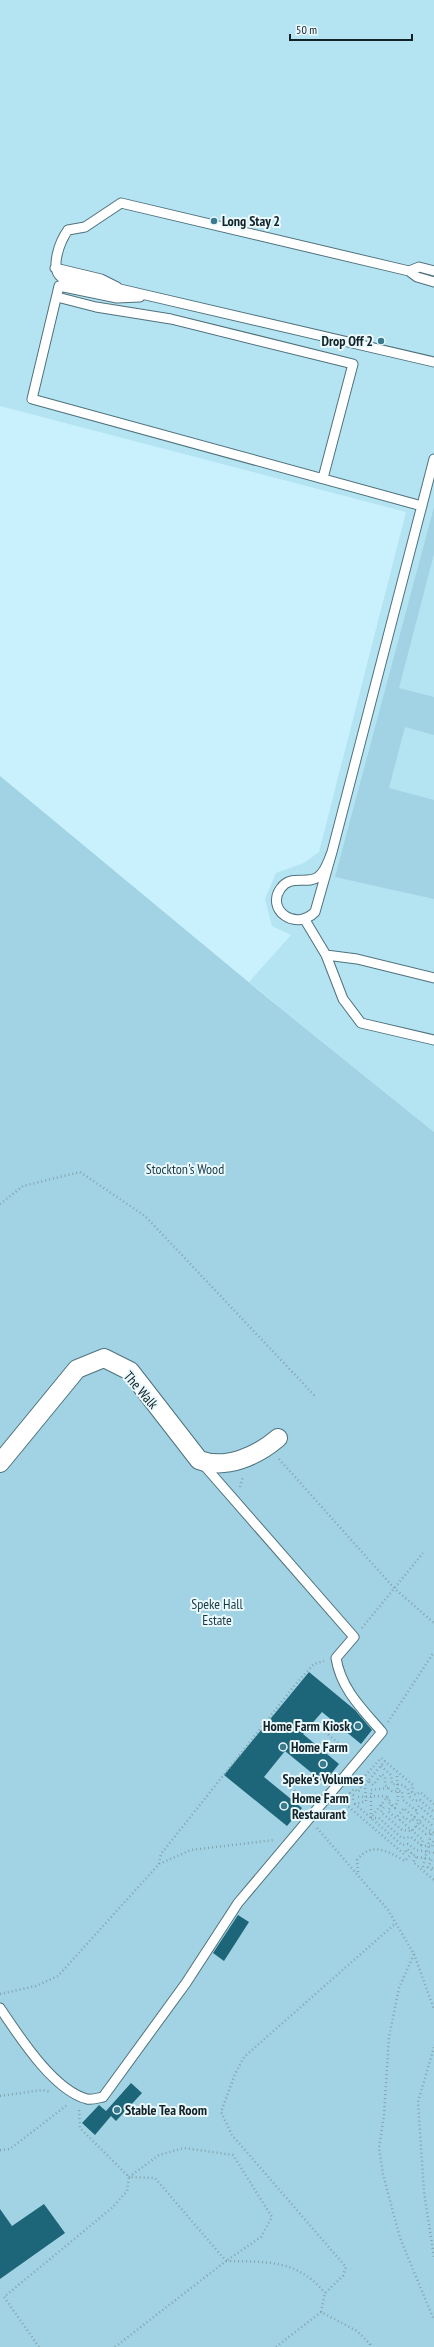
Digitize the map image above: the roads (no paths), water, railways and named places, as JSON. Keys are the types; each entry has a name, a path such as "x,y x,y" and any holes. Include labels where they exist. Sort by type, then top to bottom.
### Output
{"street":[{"name":"The Walk","path":"0,1463 77,1369 104,1358 130,1372 200,1460"},
{"path":"200,1460 211,1464 226,1464 273,1443"}],"lane":[{"path":"434,282 417,277 409,271 121,203 85,227 68,230 62,241 55,268 101,279 120,289 434,362"},
{"path":"409,271 419,267 434,271"},
{"path":"149,296 117,298 59,286 32,399 422,506"},
{"path":"57,297 104,308 171,319 353,364 323,478"},
{"path":"332,852 325,868 318,877 309,880 293,880 281,888 277,901 282,914 293,920 305,920 323,903 332,852 434,459"},
{"path":"305,920 326,955 343,999 361,1023 434,1040"},
{"path":"326,955 357,959 434,978"},
{"path":"0,2008 21,2040 49,2074 79,2096 89,2100 103,2097 186,1983 238,1903 310,1820 357,1759 382,1732 353,1697 339,1676 336,1658 354,1637 200,1460"}],"place":[{"name":"Long Stay 2","path":"214,221"},
{"name":"Drop Off 2","path":"381,341"},
{"name":"Home Farm Kiosk","path":"358,1726"},
{"name":"Home Farm","path":"283,1747"},
{"name":"Speke's Volumes","path":"323,1764"},
{"name":"Home Farm Restaurant","path":"284,1806"},
{"name":"Stable Tea Room","path":"117,2110"}],"park label":[{"name":"Stockton's Wood","path":"185,1169"},
{"name":"Speke Hall Estate","path":"217,1612"}]}
